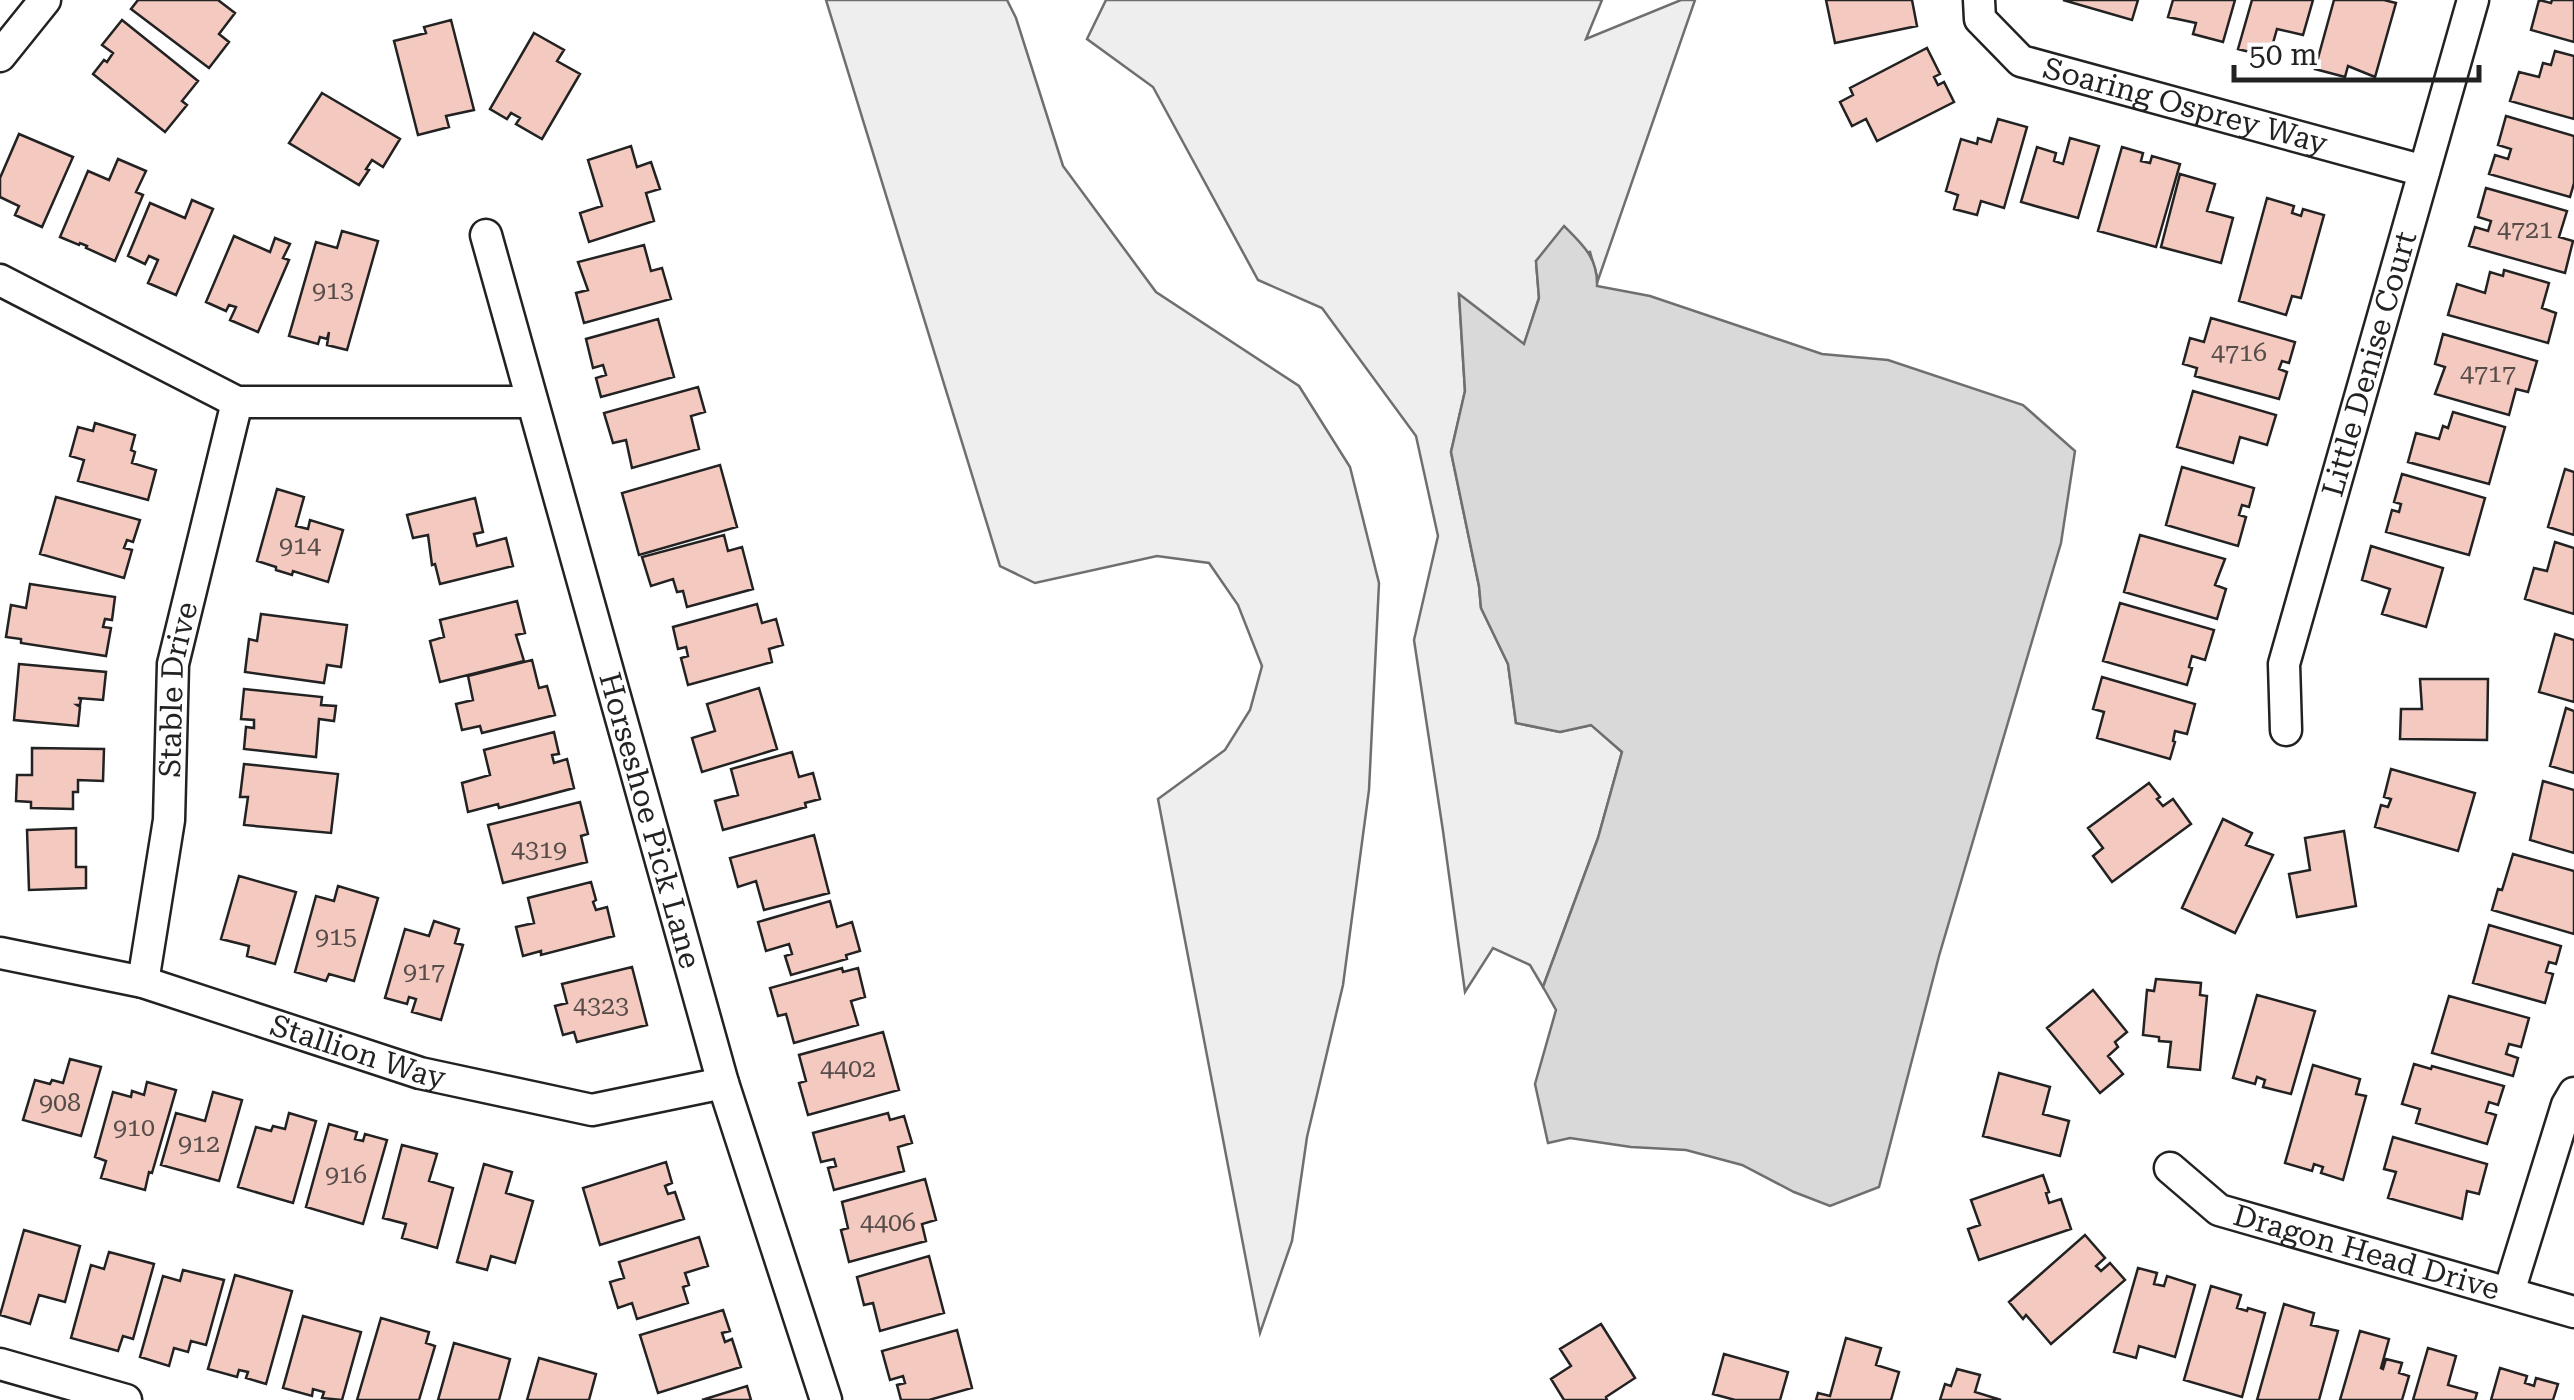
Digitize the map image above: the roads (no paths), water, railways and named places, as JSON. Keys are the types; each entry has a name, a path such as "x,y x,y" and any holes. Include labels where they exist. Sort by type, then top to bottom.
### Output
{"street":[{"path":"0,56 45,0"},
{"name":"Soaring Osprey Way","path":"1979,0 1980,19 2021,61 2424,171"},
{"name":"Little Denise Court","path":"2286,730 2284,664 2472,0"},
{"name":"Horseshoe Pick Lane","path":"486,235 723,1083 826,1400"},
{"path":"0,280 237,402 531,402"},
{"name":"Stable Drive","path":"142,982 169,820 173,664 237,402"},
{"name":"Stallion Way","path":"0,953 142,982 420,1073 592,1110 723,1083"},
{"path":"2509,1292 2574,1093"},
{"name":"Dragon Head Drive","path":"2170,1168 2218,1210 2574,1312"},
{"path":"0,1364 126,1400"}]}
